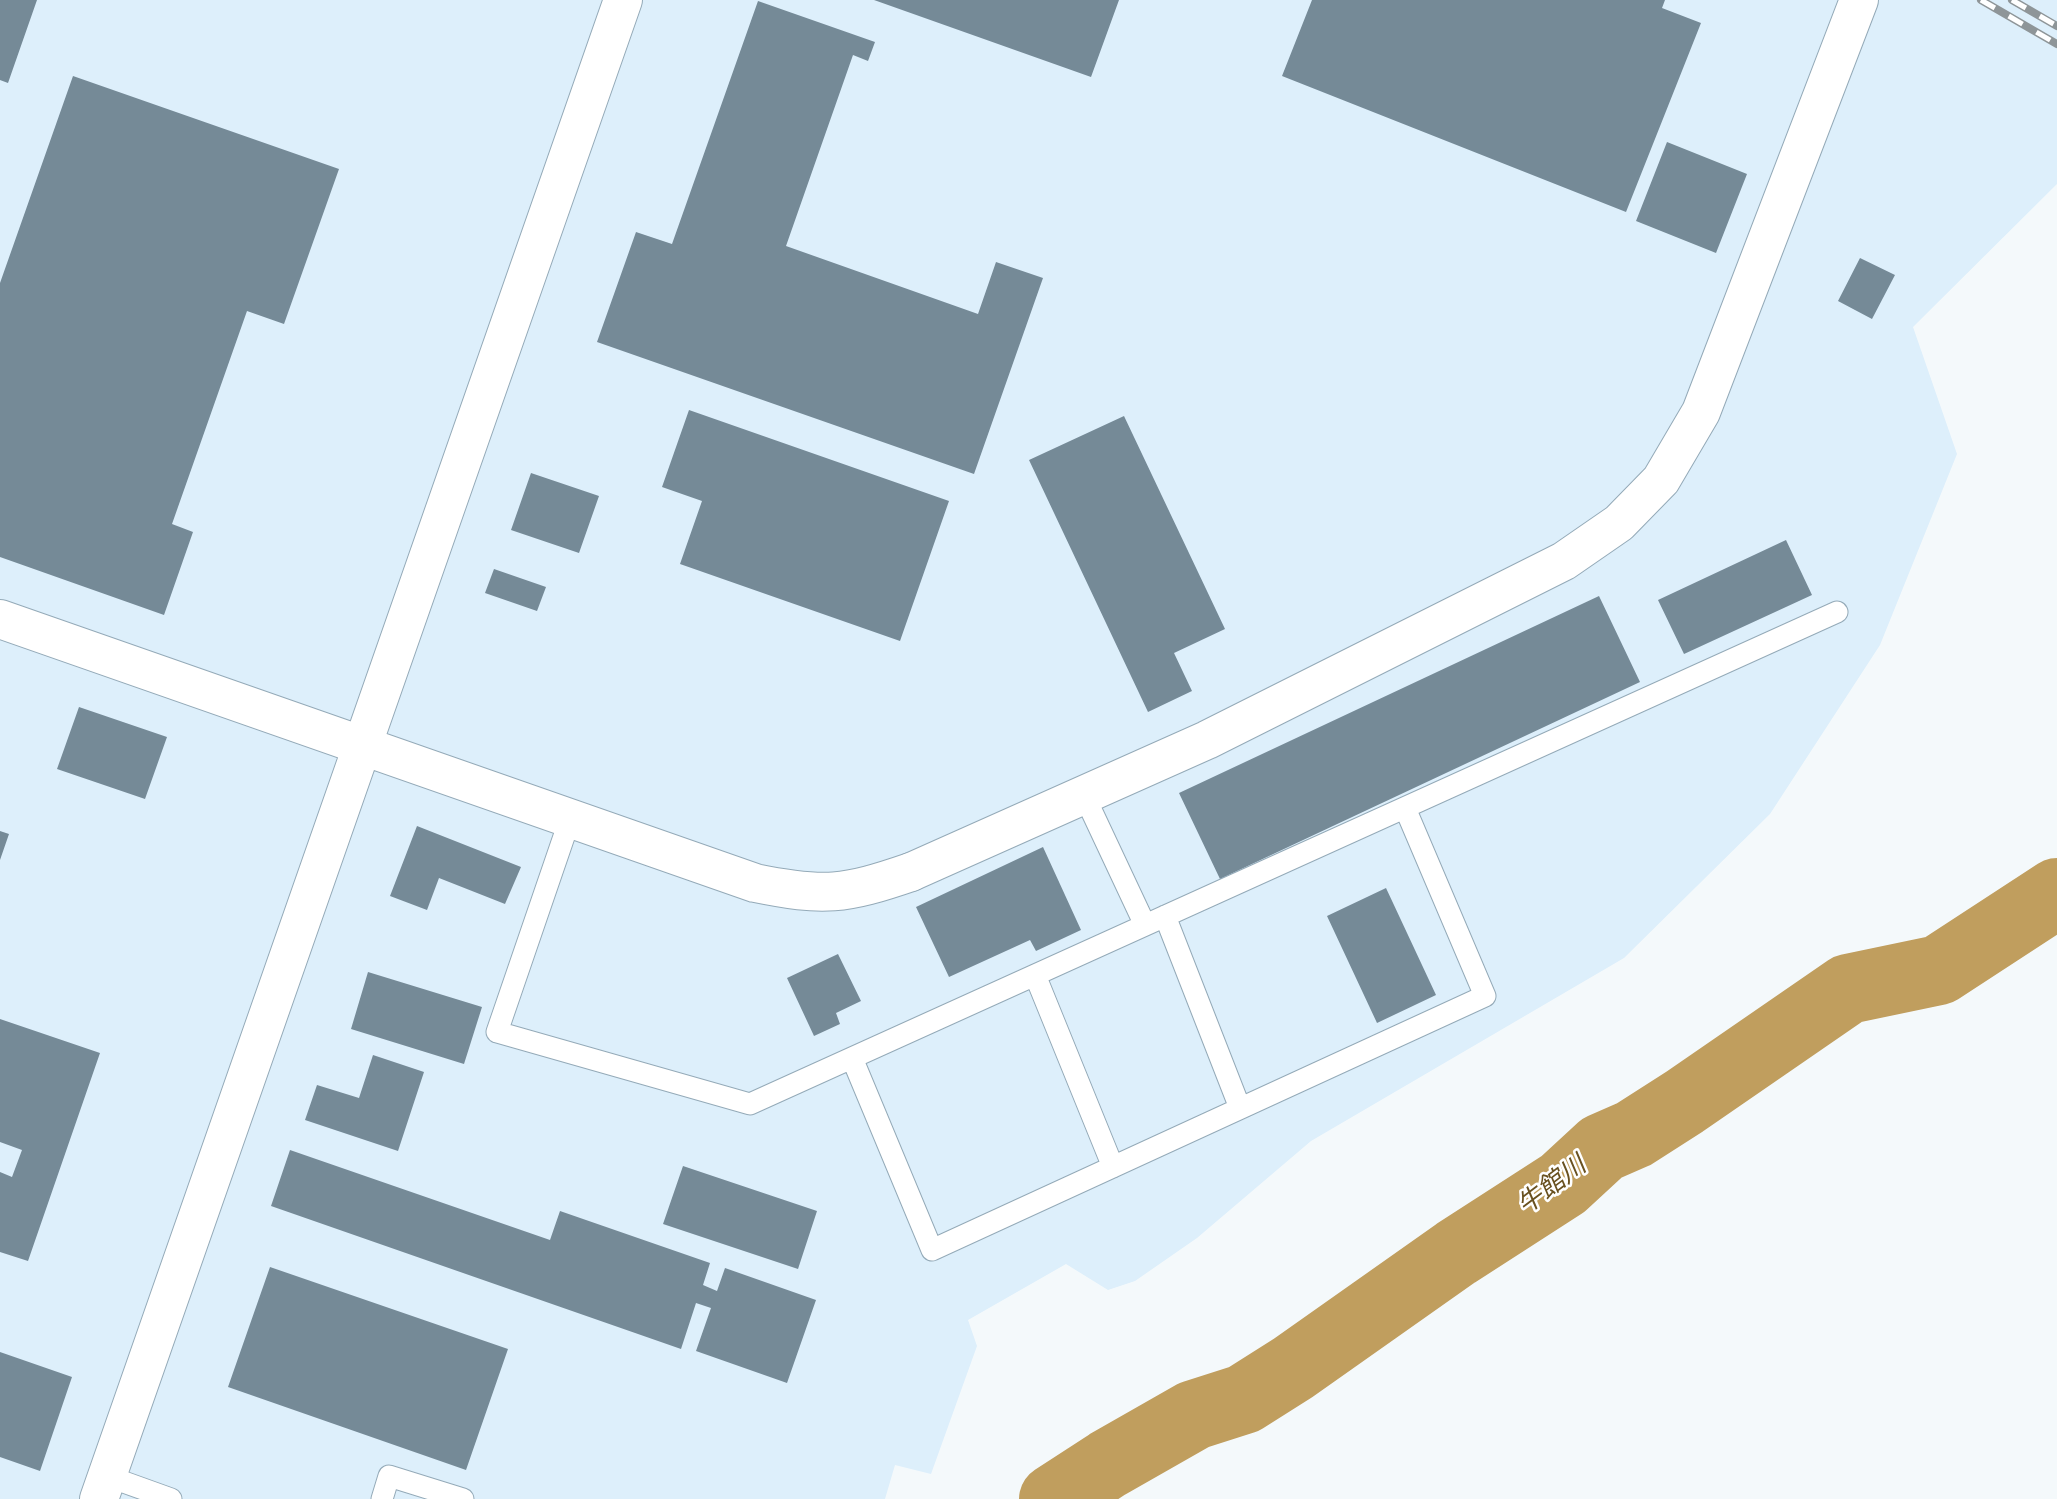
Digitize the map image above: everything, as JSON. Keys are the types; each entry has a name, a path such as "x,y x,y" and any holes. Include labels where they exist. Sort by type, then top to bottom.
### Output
{"street":[{"path":"103,1488 623,0"},
{"path":"0,620 737,877 788,890 828,894 859,890 911,872 1207,740 1564,561 1619,523 1661,480 1701,412 1859,0"}],"lane":[{"path":"570,819 497,1032 750,1104 1837,612"},
{"path":"1084,795 1145,925"},
{"path":"852,1058 932,1250 1485,996 1405,808"},
{"path":"1165,916 1240,1108"},
{"path":"1035,975 1112,1167"},
{"path":"382,1499 389,1476 463,1499"},
{"path":"103,1488 172,1499"}],"shaded area":[{"path":"0,0 2057,0 2057,184 1913,327 1957,454 1880,645 1770,814 1624,958 1311,1141 1197,1238 1135,1281 1108,1290 1066,1264 968,1320 977,1346 931,1474 895,1465 885,1499 0,1499"}],"building":[{"path":"0,0 37,0 8,83 0,80"},
{"path":"874,0 1119,0 1091,77"},
{"path":"1312,0 1665,0 1662,8 1701,23 1626,212 1282,76"},
{"path":"758,1 875,42 868,61 853,55 786,246 978,314 996,262 1043,278 974,474 597,342 636,232 672,244"},
{"path":"73,76 339,169 284,324 247,311 172,524 193,532 164,615 0,557 0,283"},
{"path":"1667,142 1747,174 1716,253 1636,221"},
{"path":"1860,258 1895,275 1872,319 1838,301"},
{"path":"689,410 949,501 900,641 680,564 702,501 662,487"},
{"path":"1124,416 1225,629 1174,653 1192,691 1148,712 1029,460"},
{"path":"531,473 599,496 579,553 511,530"},
{"path":"1786,540 1812,595 1684,654 1658,600"},
{"path":"494,569 546,587 537,611 485,593"},
{"path":"1599,596 1640,682 1220,879 1179,793"},
{"path":"79,707 167,737 145,799 57,769"},
{"path":"417,826 521,867 505,904 439,878 427,910 390,896"},
{"path":"0,831 9,834 0,860"},
{"path":"1043,847 1081,930 1036,951 1030,940 949,977 916,907"},
{"path":"1386,888 1436,995 1377,1023 1327,916"},
{"path":"838,954 861,1001 836,1013 840,1024 814,1036 787,978"},
{"path":"368,972 482,1007 464,1064 351,1029"},
{"path":"0,1019 100,1053 28,1261 0,1252 0,1172 12,1177 22,1150 0,1142"},
{"path":"373,1055 424,1072 398,1151 305,1120 317,1085 359,1098"},
{"path":"290,1150 550,1240 560,1211 710,1263 703,1285 717,1291 725,1268 816,1300 787,1383 696,1351 711,1308 696,1303 681,1349 271,1206"},
{"path":"683,1166 817,1211 798,1269 663,1224"},
{"path":"270,1267 508,1349 466,1470 228,1387"},
{"path":"0,1352 72,1377 40,1471 0,1457"}],"waterway":[{"name":"牛館川","path":"1054,1499 1108,1464 1194,1415 1244,1399 1293,1368 1456,1253 1563,1184 1602,1148 1634,1134 1684,1102 1848,989 1939,970 2057,893"}],"railway":[{"path":"1981,0 2057,44"},
{"path":"2012,0 2057,26"}]}
